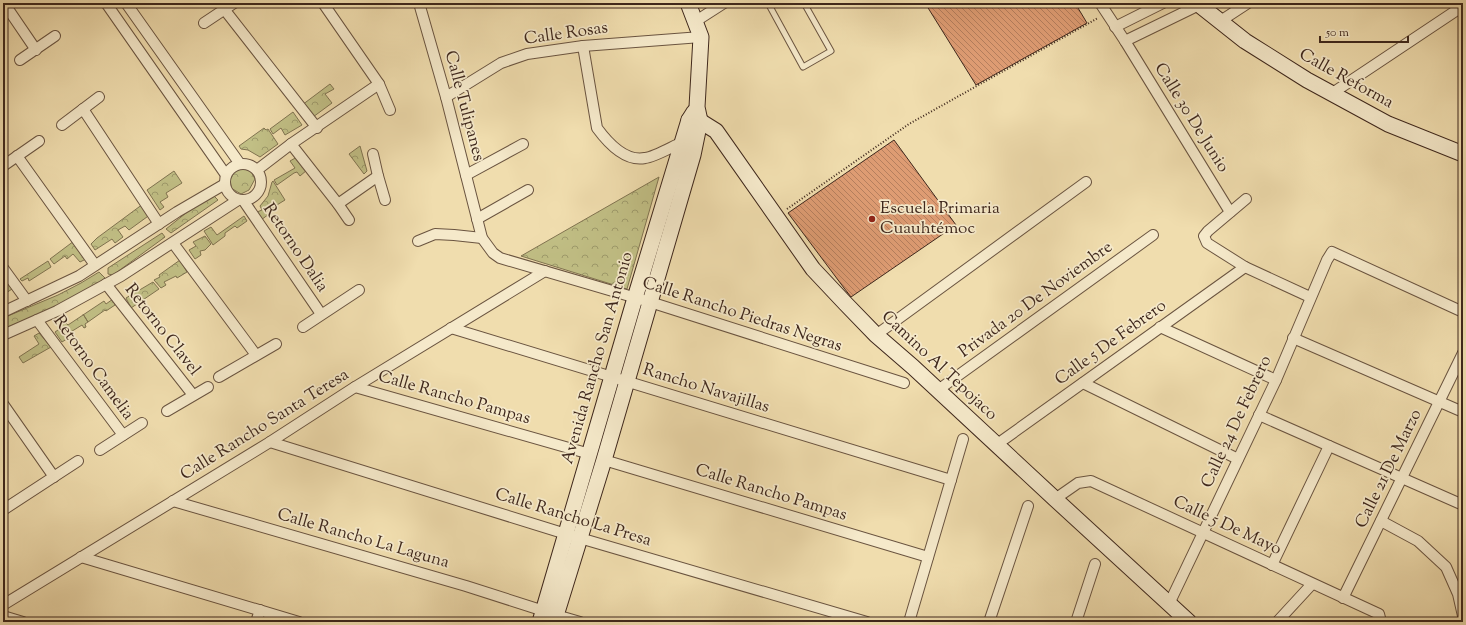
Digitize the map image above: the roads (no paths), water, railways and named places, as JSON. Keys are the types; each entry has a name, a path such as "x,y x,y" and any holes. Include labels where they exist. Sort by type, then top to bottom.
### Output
{"street":[{"path":"4,3 36,50"},
{"path":"106,3 225,179 227,191 231,196 240,200"},
{"path":"126,3 240,164"},
{"path":"204,23 234,3"},
{"path":"323,3 331,8 379,84 390,110"},
{"name":"Avenida Rancho San Antonio","path":"573,536 604,460 635,298 689,142 695,116 701,37 696,20 688,3"},
{"path":"696,20 724,3"},
{"name":"Calle 30 De Junio","path":"1100,3 1230,212"},
{"path":"1115,27 1163,3"},
{"path":"1219,22 1248,3"},
{"name":"Calle Tulipanes","path":"422,4 477,219"},
{"path":"1125,41 1198,4"},
{"name":"Calle Reforma","path":"1198,4 1244,41 1331,94 1388,124 1463,154"},
{"path":"1331,94 1463,6"},
{"path":"224,10 317,128"},
{"path":"20,60 55,36"},
{"name":"Calle Rosas","path":"446,97 501,63 527,54 583,46 701,37"},
{"path":"138,49 152,39"},
{"path":"583,46 597,128 603,137 626,156 634,159 646,158 689,142"},
{"path":"257,170 291,144 317,128 379,84"},
{"path":"62,125 99,97"},
{"path":"83,109 159,224"},
{"name":"Camino Al Tepojaco","path":"695,116 716,131 813,269 876,335 938,390 1189,622"},
{"path":"3,166 39,141"},
{"name":"Avenida Rancho San Antonio","path":"549,617 573,536 590,454 650,302 691,163 689,142"},
{"path":"291,144 349,220"},
{"path":"466,175 523,144"},
{"path":"373,154 385,200"},
{"path":"17,156 95,265"},
{"path":"3,312 79,276 225,179 234,166 240,164 250,165 257,170 261,176 260,190 250,199 240,200 106,284 57,311 3,335"},
{"path":"338,204 378,176"},
{"path":"876,335 1086,182"},
{"path":"477,219 528,190"},
{"path":"1246,199 1208,231 1204,236 1207,243 1245,267 1310,298"},
{"name":"Retorno Dalia","path":"240,200 321,314"},
{"name":"Calle Rancho Piedras Negras","path":"477,219 482,238 493,253 500,258 650,302 904,383"},
{"path":"418,241 435,234 482,238"},
{"name":"Privada 20 De Noviembre","path":"938,390 1153,235"},
{"path":"173,243 256,355"},
{"name":"Calle 24 De Febrero","path":"1169,604 1276,380 1326,260 1332,252 1463,312"},
{"name":"Calle 5 De Febrero","path":"996,444 1245,267"},
{"path":"3,268 27,301"},
{"name":"Calle Rancho Santa Teresa","path":"3,605 270,442 355,387 545,271"},
{"name":"Retorno Clavel","path":"106,284 193,396"},
{"path":"303,326 359,290"},
{"name":"Retorno Camelia","path":"37,320 123,436"},
{"path":"1160,327 1276,380"},
{"name":"Rancho Navajillas","path":"451,328 951,480"},
{"path":"1293,338 1463,412"},
{"path":"219,377 276,344"},
{"name":"Calle 21 De Marzo","path":"1343,598 1463,353"},
{"path":"1083,383 1238,459"},
{"path":"167,411 208,386"},
{"name":"Calle Rancho Pampas","path":"355,387 590,454"},
{"path":"3,404 6,416 54,477"},
{"path":"1259,415 1463,505"},
{"path":"100,450 142,423"},
{"path":"909,622 963,439"},
{"name":"Calle Rancho La Presa","path":"270,442 573,536 867,622"},
{"path":"1272,565 1329,446"},
{"name":"Calle Rancho Pampas","path":"604,460 928,557"},
{"path":"3,510 78,461"},
{"name":"Calle 5 De Mayo","path":"1055,499 1078,483 1090,481 1379,614 1382,622"},
{"name":"Calle Rancho La Laguna","path":"174,501 466,586 549,617 580,622"},
{"path":"989,622 1028,506"},
{"path":"1381,521 1418,541 1446,567 1458,594 1463,616"},
{"path":"81,557 299,622"},
{"path":"1076,622 1095,564"},
{"path":"1277,622 1312,584"},
{"path":"256,622 260,610"},
{"path":"3,616 23,622"}],"lane":[{"path":"768,3 803,67 831,51 804,3"}],"place":[{"name":"Escuela Primaria Cuauhtémoc","path":"872,219"}]}
